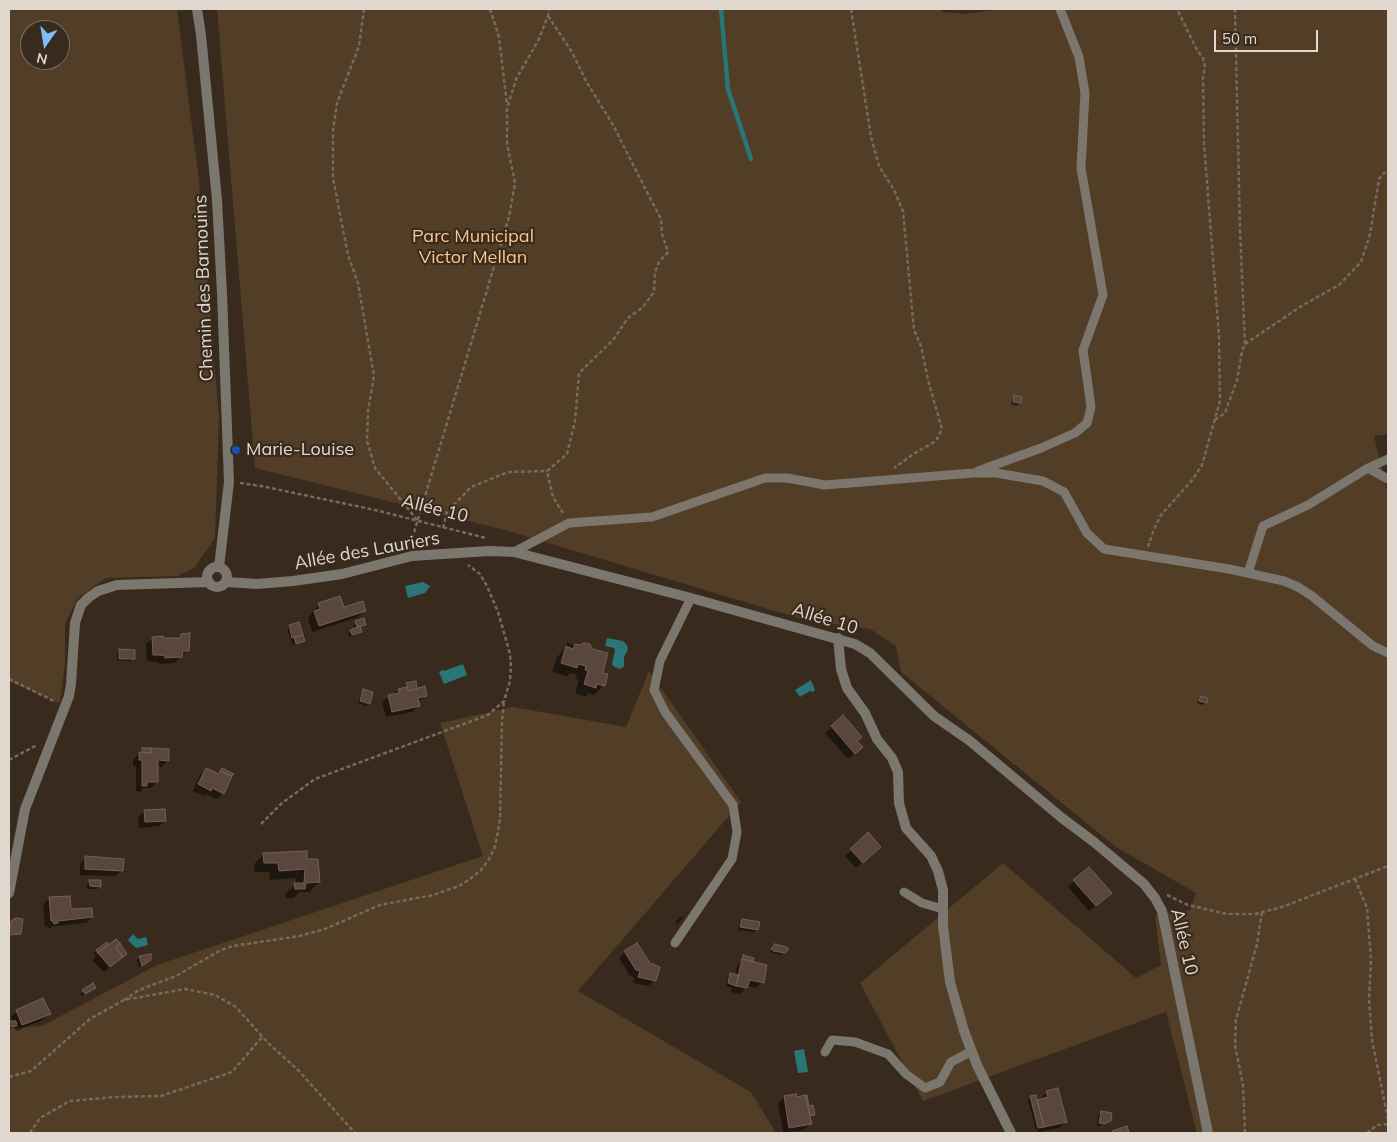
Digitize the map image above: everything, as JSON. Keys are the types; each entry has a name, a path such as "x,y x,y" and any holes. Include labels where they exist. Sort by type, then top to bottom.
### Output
{"street":[{"name":"Chemin des Barnouins","path":"197,9 217,200 229,482 219,567 213,568 208,572 207,579 209,582"},
{"name":"Allée des Lauriers","path":"226,582 257,584 293,581 342,574 412,556 489,550 514,552"},
{"name":"Allée 10","path":"514,552 838,638 855,644 870,653 934,716 970,741 1144,884 1155,898 1162,911 1208,1133"},
{"path":"9,893 25,809 66,707 71,684 75,623 81,605 88,598 107,587 117,585 209,582 218,587 226,582 227,572 219,567"},
{"path":"838,638 841,669 847,688 865,713 878,739 892,758 898,772 899,803 906,828 931,856 938,871 943,890 950,982 964,1031 972,1051 1011,1133"}],"lane":[{"path":"973,473 1041,448 1075,433 1086,423 1091,407 1083,350 1103,295 1081,168 1085,93 1079,57 1060,9"},
{"path":"1248,573 1263,526 1308,505 1368,468 1388,459"},
{"path":"1368,468 1388,479"},
{"path":"514,552 569,523 652,517 765,478 787,478 825,486 973,473 996,473 1043,481 1064,492 1087,533 1104,550 1146,555 1284,581 1312,596 1373,646 1388,653"},
{"path":"674,943 732,859 737,832 733,805 664,712 654,690 660,661 691,598"},
{"path":"904,892 922,903 943,909"},
{"path":"825,1052 832,1040 855,1042 888,1054 906,1074 924,1088 940,1082 950,1062 972,1051"}],"path":[{"path":"364,9 359,46 337,103 332,130 333,178 348,255 358,283 374,376 368,411 367,441 375,468 418,521"},
{"path":"412,556 413,536 509,217 514,183 507,144 507,109 499,37 490,9"},
{"path":"507,109 516,80 538,41 549,9"},
{"path":"850,9 871,136 879,166 894,190 903,211 914,330 921,346 942,429 936,442 915,453 893,469 886,480"},
{"path":"1146,555 1154,529 1161,515 1193,479 1202,464 1220,401 1219,336 1204,143 1203,77 1205,68 1203,58 1196,50 1177,9"},
{"path":"1235,9 1240,230 1246,344"},
{"path":"443,528 447,512 471,487 508,472 547,471 566,454 575,421 579,373 613,340 628,318 643,307 654,292 659,262 668,252 662,234 661,219 613,125 586,81 572,52 548,16"},
{"path":"1214,421 1224,413 1238,380 1242,351 1246,344 1303,305 1339,285 1361,262 1370,234 1379,179 1388,171"},
{"path":"547,471 553,497 569,523"},
{"name":"Allée 10","path":"229,482 261,486 375,510 492,540"},
{"path":"9,1077 30,1070 90,1019 139,990 176,976 221,950 233,946 300,936 325,929 380,905 433,895 459,886 481,870 495,847 500,820 502,722 504,701 510,681 510,654 498,612 487,586 480,574 454,552"},
{"path":"9,679 66,707"},
{"path":"261,824 282,802 315,779 488,715 504,701"},
{"path":"9,760 54,737"},
{"path":"1144,884 1188,905 1227,914 1255,914 1282,907 1388,866"},
{"path":"1355,878 1367,908 1371,960 1369,1000 1372,1040 1388,1119"},
{"path":"1245,1133 1243,1085 1235,1045 1236,1020 1257,944 1262,912"},
{"path":"124,1000 185,990 215,996 236,1007 262,1037 297,1070 355,1133"},
{"path":"30,1133 40,1118 70,1101 115,1097 161,1096 232,1072 262,1037"},
{"path":"1367,1133 1377,1125 1388,1124"}],"green space":[{"path":"9,9 177,9 199,181 219,417 215,538 194,568 177,576 106,578 78,598 65,623 65,664 60,703 9,681"},
{"name":"Parc Municipal Victor Mellan","path":"217,9 941,9 942,12 965,14 1000,9 1388,9 1388,434 1374,436 1388,494 1388,1133 1197,1133 1166,1012 923,1101 860,983 1003,863 1136,978 1161,965 1155,915 1190,910 1196,893 1116,847 901,672 896,646 870,629 805,620 505,530 255,468"},
{"path":"649,671 741,802 578,991 751,1092 776,1133 9,1133 9,1028 42,1026 157,965 483,856 440,723 513,707 626,727"}],"water":[{"path":"423,582 430,586 425,593 408,598 405,586"},
{"path":"607,638 623,641 627,645 628,650 624,657 624,666 622,668 619,669 612,664 615,650 605,646"},
{"path":"463,664 467,675 444,684 439,672"},
{"path":"811,680 815,690 800,697 795,690"},
{"path":"133,934 138,939 146,937 148,945 136,948 128,940"},
{"path":"804,1049 808,1072 798,1073 794,1051"}],"building":[{"path":"1014,395 1022,397 1021,403 1013,402"},
{"path":"340,596 344,607 363,601 366,611 319,626 314,611 320,609 318,603"},
{"path":"364,618 366,625 357,627 355,621"},
{"path":"299,622 303,635 292,638 289,625"},
{"path":"360,626 362,632 352,635 350,630"},
{"path":"190,633 189,651 183,651 182,657 165,658 165,656 153,655 152,637 180,638 181,634"},
{"path":"303,635 305,641 296,644 294,637"},
{"path":"584,643 590,644 592,649 608,653 603,673 608,674 605,686 597,684 596,688 584,684 588,671 585,670 586,666 578,664 577,668 561,663 566,646 573,649 575,644 580,645"},
{"path":"119,649 135,650 135,659 119,659"},
{"path":"416,681 417,689 408,691 406,683"},
{"path":"425,686 427,696 418,698 420,706 392,712 388,695 399,693 398,689 407,687 408,691"},
{"path":"363,689 373,692 370,704 360,701"},
{"path":"1201,696 1208,698 1207,703 1199,701"},
{"path":"843,715 862,737 857,741 863,747 855,754 831,726"},
{"path":"142,748 151,748 151,753 142,752"},
{"path":"151,748 169,749 169,761 158,760 158,782 147,782 147,786 142,786 142,760 139,760 139,752 151,753"},
{"path":"206,768 219,774 220,771 232,776 224,794 212,788 211,791 198,784"},
{"path":"222,768 234,774 232,776 220,771"},
{"path":"165,809 166,821 145,822 144,810"},
{"path":"868,832 881,847 863,863 850,849"},
{"path":"307,851 307,859 318,859 320,882 306,883 305,889 295,889 294,883 304,883 305,869 279,871 278,863 264,863 263,853"},
{"path":"85,856 124,859 123,871 85,869"},
{"path":"1089,867 1112,893 1096,906 1073,880"},
{"path":"89,880 101,880 101,887 90,886"},
{"path":"70,896 71,909 92,908 93,917 58,921 58,923 54,924 51,921 49,897"},
{"path":"16,918 23,919 21,934 9,935 11,921"},
{"path":"742,919 760,922 758,930 740,927"},
{"path":"116,939 120,943 116,948 123,957 110,967 98,953"},
{"path":"107,942 108,944 98,953 96,950"},
{"path":"120,943 127,954 123,957 116,948"},
{"path":"637,943 650,963 660,967 656,981 638,977 640,971 636,970 624,951"},
{"path":"775,944 789,949 785,953 773,951 771,949"},
{"path":"151,954 151,960 142,966 139,956"},
{"path":"743,955 754,958 753,962 742,959"},
{"path":"742,959 767,965 764,983 750,980 747,988 736,986"},
{"path":"730,973 739,975 736,986 728,983"},
{"path":"93,983 96,988 85,994 82,990"},
{"path":"43,998 51,1014 22,1025 16,1010"},
{"path":"9,1021 16,1021 17,1026 9,1027"},
{"path":"1058,1088 1067,1122 1044,1127 1037,1100 1048,1097 1046,1091"},
{"path":"796,1094 797,1097 805,1095 812,1124 789,1128 784,1096"},
{"path":"805,1095 807,1095 809,1106 813,1105 815,1115 810,1116"},
{"path":"1036,1095 1044,1127 1038,1128 1030,1096"},
{"path":"1101,1111 1112,1113 1111,1121 1104,1124 1099,1123"},
{"path":"1127,1126 1129,1133 1113,1133 1112,1131"}],"waterway":[{"path":"721,9 728,89 751,159"}],"place":[{"name":"Marie-Louise","path":"236,450"}]}
